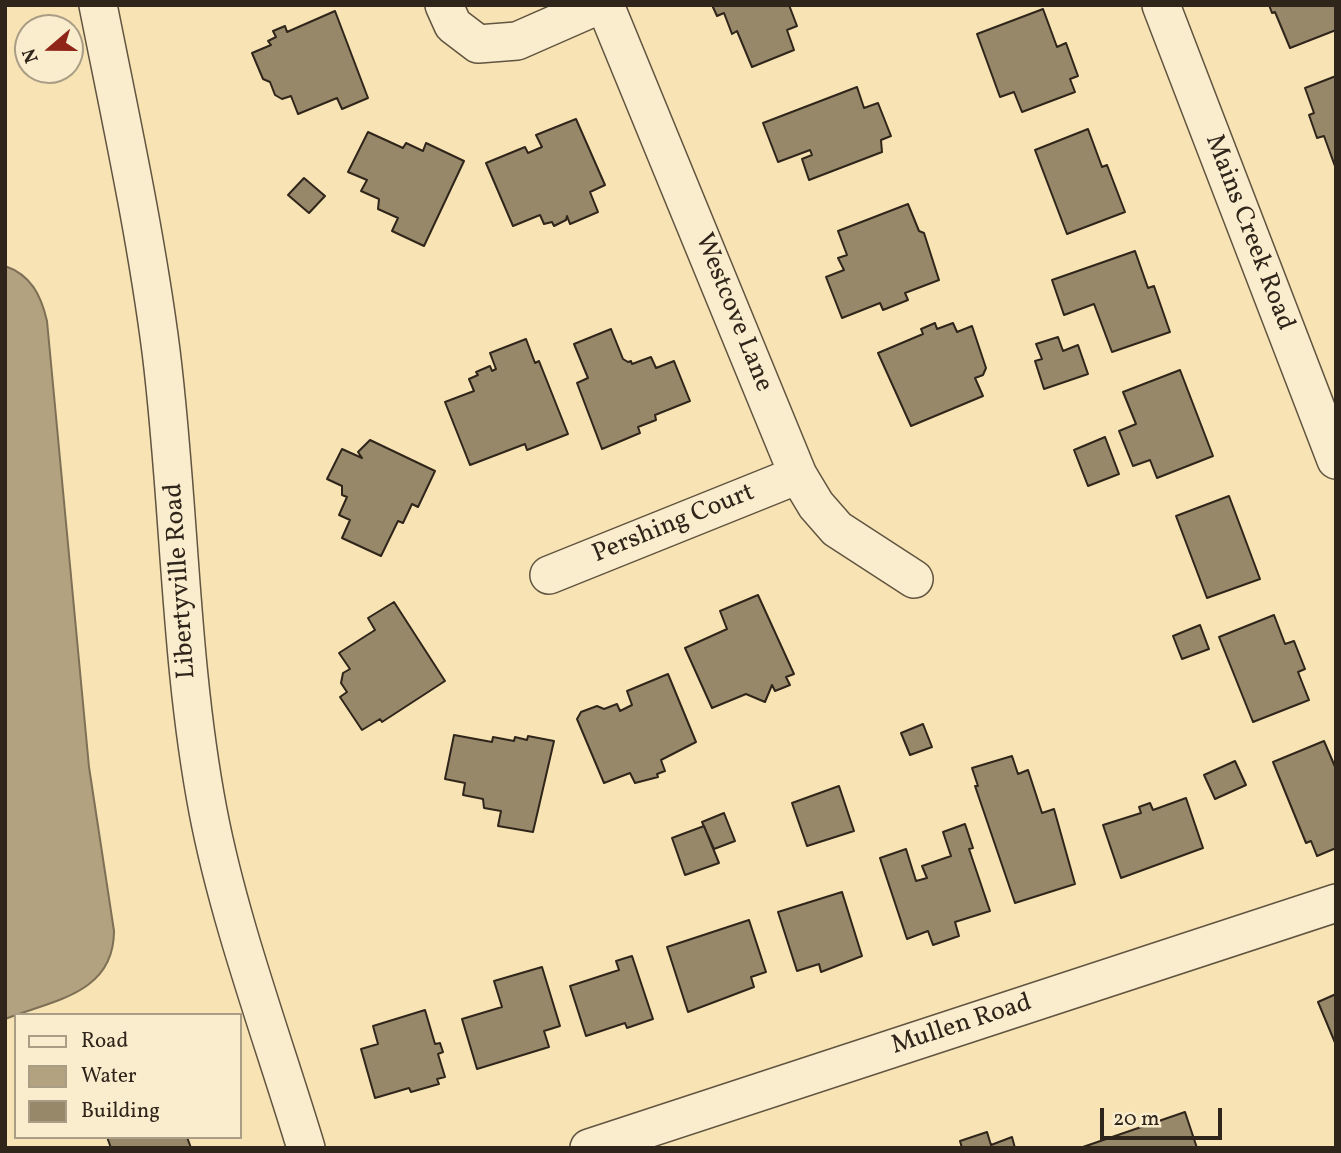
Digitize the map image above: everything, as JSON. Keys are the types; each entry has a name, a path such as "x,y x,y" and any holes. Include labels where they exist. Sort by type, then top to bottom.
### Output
{"street":[{"name":"Libertyville Road","path":"98,5 140,216 161,352 192,704 208,812 229,895 306,1148"},
{"path":"444,5 453,25 478,44 517,41 599,5"},
{"name":"Westcove Lane","path":"605,5 798,475 816,505 837,529 914,579"},
{"name":"Mains Creek Road","path":"1161,5 1336,460"},
{"name":"Pershing Court","path":"549,575 798,475"},
{"name":"Mullen Road","path":"589,1148 1336,903"}],"water":[{"path":"5,266 22,275 34,287 47,321 89,767 114,931 111,952 104,969 92,982 78,992 22,1013 14,1013 14,1016 5,1019"}],"building":[{"path":"712,5 789,5 797,26 787,30 794,50 752,67 737,31 732,34 724,13 717,16"},
{"path":"1269,5 1336,5 1336,30 1290,48 1275,12 1272,13"},
{"path":"1043,9 1057,47 1066,43 1078,76 1070,79 1075,92 1022,112 1014,92 1000,97 977,34"},
{"path":"335,11 368,98 342,109 337,98 298,114 291,96 282,99 275,95 270,82 263,79 252,53 271,45 268,41 276,37 273,31 285,26 287,32"},
{"path":"1336,76 1336,169 1324,136 1317,138 1309,115 1314,113 1305,88"},
{"path":"857,87 864,108 878,103 891,136 881,140 882,152 809,180 802,159 812,155 810,150 778,162 763,123"},
{"path":"576,119 605,185 590,192 598,212 570,224 567,216 566,220 554,226 552,222 544,224 540,215 513,226 486,163 525,147 528,153 542,147 536,135"},
{"path":"1088,129 1102,167 1107,165 1125,212 1067,234 1035,150"},
{"path":"368,132 403,148 406,143 423,151 426,143 464,161 424,246 392,231 398,218 378,209 379,199 361,191 367,180 348,172"},
{"path":"304,178 325,196 309,213 288,195"},
{"path":"908,204 919,231 924,233 939,280 905,293 908,300 883,310 880,303 842,318 826,277 844,270 838,258 847,255 838,231"},
{"path":"1135,251 1148,288 1154,286 1170,332 1112,352 1094,304 1064,315 1052,280"},
{"path":"935,323 937,329 953,323 957,332 972,326 986,368 983,375 975,378 983,396 911,426 878,353 923,334 921,329"},
{"path":"611,329 623,359 628,362 631,361 632,364 651,357 656,368 674,361 690,401 655,415 656,420 638,427 640,433 602,449 577,383 588,378 574,344"},
{"path":"1058,337 1063,351 1078,345 1088,374 1044,389 1035,361 1042,359 1036,344"},
{"path":"526,339 535,363 539,361 568,434 527,450 525,444 470,465 445,402 474,391 469,379 478,375 476,372 490,366 492,371 496,369 490,353"},
{"path":"1180,370 1213,456 1157,478 1150,460 1133,466 1119,431 1136,424 1123,392"},
{"path":"1105,437 1119,474 1088,486 1074,450"},
{"path":"370,440 435,471 418,507 412,504 403,523 398,521 381,556 342,538 350,520 339,515 347,497 342,495 342,486 327,479 342,449 362,458 358,452"},
{"path":"1229,496 1260,579 1207,598 1176,516"},
{"path":"758,595 794,674 786,677 790,685 775,691 772,685 765,702 746,694 712,708 685,648 727,629 720,611"},
{"path":"394,602 445,681 382,722 380,719 362,730 340,697 347,692 341,683 343,673 350,669 339,653 375,630 368,618"},
{"path":"1274,615 1285,644 1294,641 1305,669 1298,672 1309,700 1253,722 1219,637"},
{"path":"1200,625 1209,649 1182,659 1173,636"},
{"path":"668,674 696,742 661,760 665,771 657,774 658,777 635,783 630,773 604,783 577,719 581,712 597,706 604,709 617,704 620,711 632,705 627,691"},
{"path":"923,724 932,747 910,755 901,733"},
{"path":"454,735 492,742 493,737 514,741 515,737 527,740 528,736 554,741 533,832 498,826 501,811 484,808 483,799 463,795 465,783 445,779"},
{"path":"1324,741 1336,769 1336,848 1317,856 1311,841 1306,843 1273,762"},
{"path":"1012,756 1018,774 1028,770 1042,813 1054,809 1075,884 1015,903 975,786 978,786 972,768"},
{"path":"1235,761 1246,785 1215,799 1204,775"},
{"path":"839,786 854,831 807,846 792,803"},
{"path":"1186,798 1203,848 1121,878 1103,825 1141,813 1139,807 1150,803 1153,810"},
{"path":"724,813 735,841 714,849 702,822"},
{"path":"965,824 973,848 969,849 990,911 955,922 959,936 933,945 928,931 907,939 880,858 906,849 916,881 927,878 922,866 951,856 943,832"},
{"path":"704,826 719,863 685,875 672,838"},
{"path":"842,892 862,956 821,972 819,964 797,971 778,912"},
{"path":"749,920 766,972 751,977 754,987 688,1012 667,947"},
{"path":"632,956 653,1019 627,1028 625,1023 586,1036 570,986 619,970 616,961"},
{"path":"542,967 560,1026 544,1031 549,1047 477,1069 462,1019 502,1007 494,981"},
{"path":"1336,994 1336,1045 1318,1002"},
{"path":"425,1010 435,1044 440,1043 443,1052 438,1054 445,1077 437,1079 439,1084 411,1092 409,1088 375,1098 361,1049 378,1044 373,1026"},
{"path":"1185,1112 1197,1148 1080,1148"},
{"path":"987,1132 991,1145 1012,1137 1015,1148 962,1148 960,1141"},
{"path":"108,1139 188,1139 191,1148 111,1148"}]}
